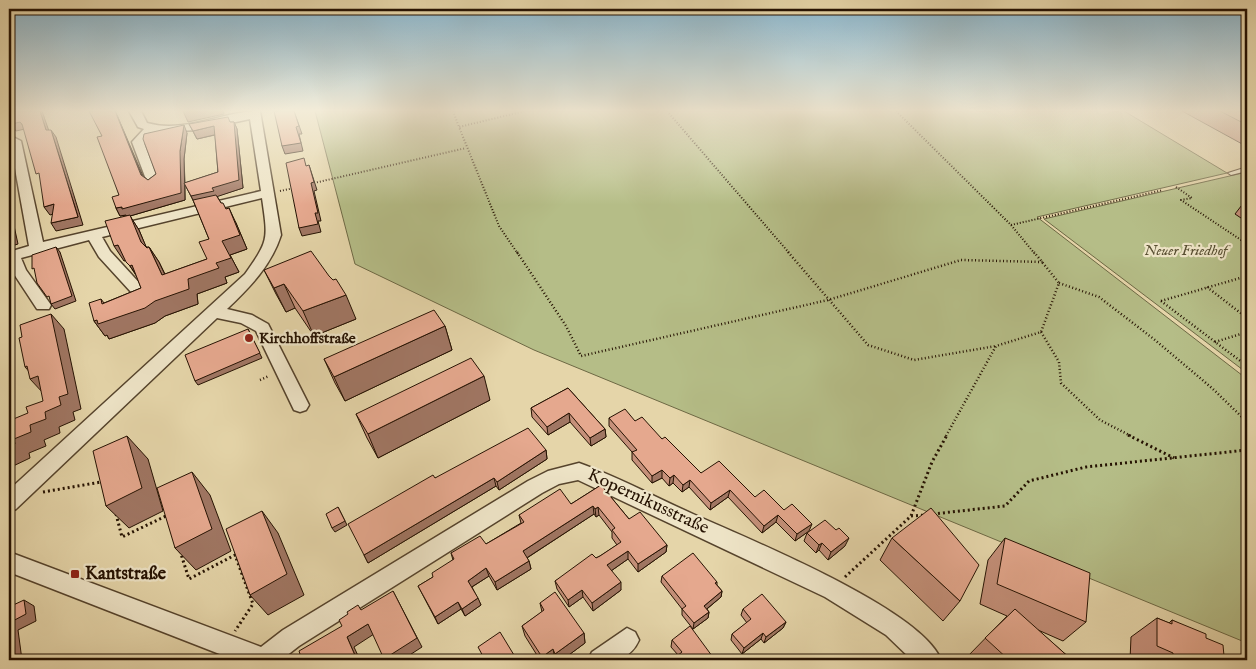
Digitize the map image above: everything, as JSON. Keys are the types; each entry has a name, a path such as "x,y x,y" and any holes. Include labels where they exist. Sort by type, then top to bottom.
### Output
{"street":[{"path":"11,142 37,248"},
{"path":"138,142 153,182"},
{"path":"9,504 215,312 257,270 269,250 274,235 259,142"},
{"path":"44,305 11,257 37,248 93,234 268,193"},
{"path":"93,234 104,254 136,288"},
{"path":"215,312 244,318 262,328 300,405"},
{"name":"Kopernikusstraße","path":"264,660 292,638 535,487 569,472 579,471 833,589 894,627 929,660"},
{"path":"11,566 226,644 264,660"},
{"path":"600,660 627,640"}],"lane":[{"path":"1231,173 1247,169"}],"path":[{"path":"464,142 499,226 566,326 580,356 828,300 961,260 1043,262"},
{"path":"694,142 868,345 914,360 996,346 1041,332"},
{"path":"928,142 1011,225 1059,283 1099,297 1155,340 1247,422"},
{"path":"312,184 466,148"},
{"path":"268,193 302,186"},
{"path":"1176,187 1192,198 1181,200 1247,244"},
{"path":"1011,225 1163,190"},
{"path":"1247,276 1161,301 1247,366"},
{"path":"1041,332 1059,283"},
{"path":"1207,287 1247,318"},
{"path":"1041,332 1059,362 1061,383 1100,420 1176,459"},
{"path":"1216,342 1247,332"},
{"path":"833,589 911,516 932,462 996,346"},
{"path":"911,516 1005,506 1029,481 1086,467 1247,450"},
{"path":"28,486 45,493 107,481"},
{"path":"115,509 122,537 168,515 171,524"},
{"path":"177,543 189,580 235,555 253,604 226,644"}],"green space":[{"path":"323,142 1176,142 1227,173 1037,217 1247,379 1247,643 534,350 355,264"},
{"name":"Neuer Friedhof","path":"1247,172 1247,373 1044,219"}],"building":[{"path":"27,142 55,142 78,217 51,223 54,204 44,207 39,173 36,174"},
{"path":"99,142 128,142 141,175 148,180 156,174 144,142 181,142 181,193 122,209 122,207 116,208 112,197 119,195"},
{"path":"215,142 236,142 239,180 212,188 214,191 191,196 184,183 218,172"},
{"path":"281,142 301,143 282,146"},
{"path":"304,158 306,166 309,165 314,182 311,183 318,213 315,213 318,224 299,228 286,163"},
{"path":"216,195 226,209 229,208 240,235 222,241 231,258 216,263 219,268 188,279 189,289 155,301 145,308 98,324 97,320 94,321 89,303 101,299 102,304 141,288 132,265 130,266 126,262 118,245 114,246 105,221 130,215 141,242 147,248 149,247 162,275 207,259 199,242 209,239 193,200"},
{"path":"9,223 12,236 9,237"},
{"path":"56,247 72,296 51,304 49,296 47,297 37,283 34,268 32,269 32,255"},
{"path":"311,251 329,276 333,280 336,279 346,295 303,311 284,284 274,288 264,270"},
{"path":"434,310 445,326 334,377 324,359"},
{"path":"51,314 68,394 59,397 61,405 45,412 46,419 30,425 31,432 14,439 15,444 9,447 9,426 12,425 11,420 28,413 26,407 43,401 38,376 30,379 27,366 25,367 19,338 22,337 20,325"},
{"path":"248,329 260,353 195,381 185,355"},
{"path":"471,358 484,376 368,434 356,414"},
{"path":"568,388 605,429 590,438 569,413 547,427 531,408"},
{"path":"625,409 635,421 642,417 662,439 665,437 701,473 719,461 755,497 764,490 784,510 792,504 812,524 797,534 778,515 764,526 730,490 711,503 690,480 683,485 674,475 670,478 662,470 652,476 632,452 637,450 609,418"},
{"path":"528,428 546,450 497,482 494,478 364,555 348,524 433,475 435,478"},
{"path":"127,436 142,488 106,506 93,451"},
{"path":"192,472 212,529 175,548 157,488"},
{"path":"601,485 629,519 640,512 667,545 638,564 628,551 607,565 621,582 592,603 582,590 568,600 555,581 592,554 596,558 621,542 612,530 615,528 598,507 595,509 593,506 523,551 529,561 495,582 486,568 468,581 478,598 462,609 458,602 435,617 418,586 433,577 432,573 454,559 451,553 480,536 486,544 524,522 519,515 560,489 571,504"},
{"path":"338,507 345,521 332,528 326,514"},
{"path":"931,508 979,565 960,601 892,538"},
{"path":"262,511 287,574 250,595 226,529"},
{"path":"825,520 836,530 839,528 849,538 831,552 822,543 819,545 807,533"},
{"path":"1005,538 1090,573 1086,622 997,584"},
{"path":"693,553 722,591 704,606 709,612 694,623 682,609 686,606 662,576"},
{"path":"393,591 417,638 384,659 368,624 347,637 357,660 302,660 299,651 342,626 339,620 348,614 347,612 358,605 361,610"},
{"path":"555,592 584,633 555,654 553,649 542,657 522,626 544,610 540,603"},
{"path":"762,594 786,622 766,637 763,633 744,648 732,634 751,619 743,609"},
{"path":"24,600 26,614 9,623 9,607"},
{"path":"1015,609 1072,660 1009,660 985,638"},
{"path":"1157,618 1172,624 1172,620 1206,634 1206,638 1223,645 1224,656 1233,660 1183,660 1173,656 1173,653 1157,646"},
{"path":"690,626 715,660 672,660 682,652 672,640"},
{"path":"9,628 12,660 9,660"},
{"path":"500,632 517,660 485,660 478,647"}],"place":[{"name":"Kirchhoffstraße","path":"249,338"},
{"name":"Kantstraße","path":"75,574"}]}
